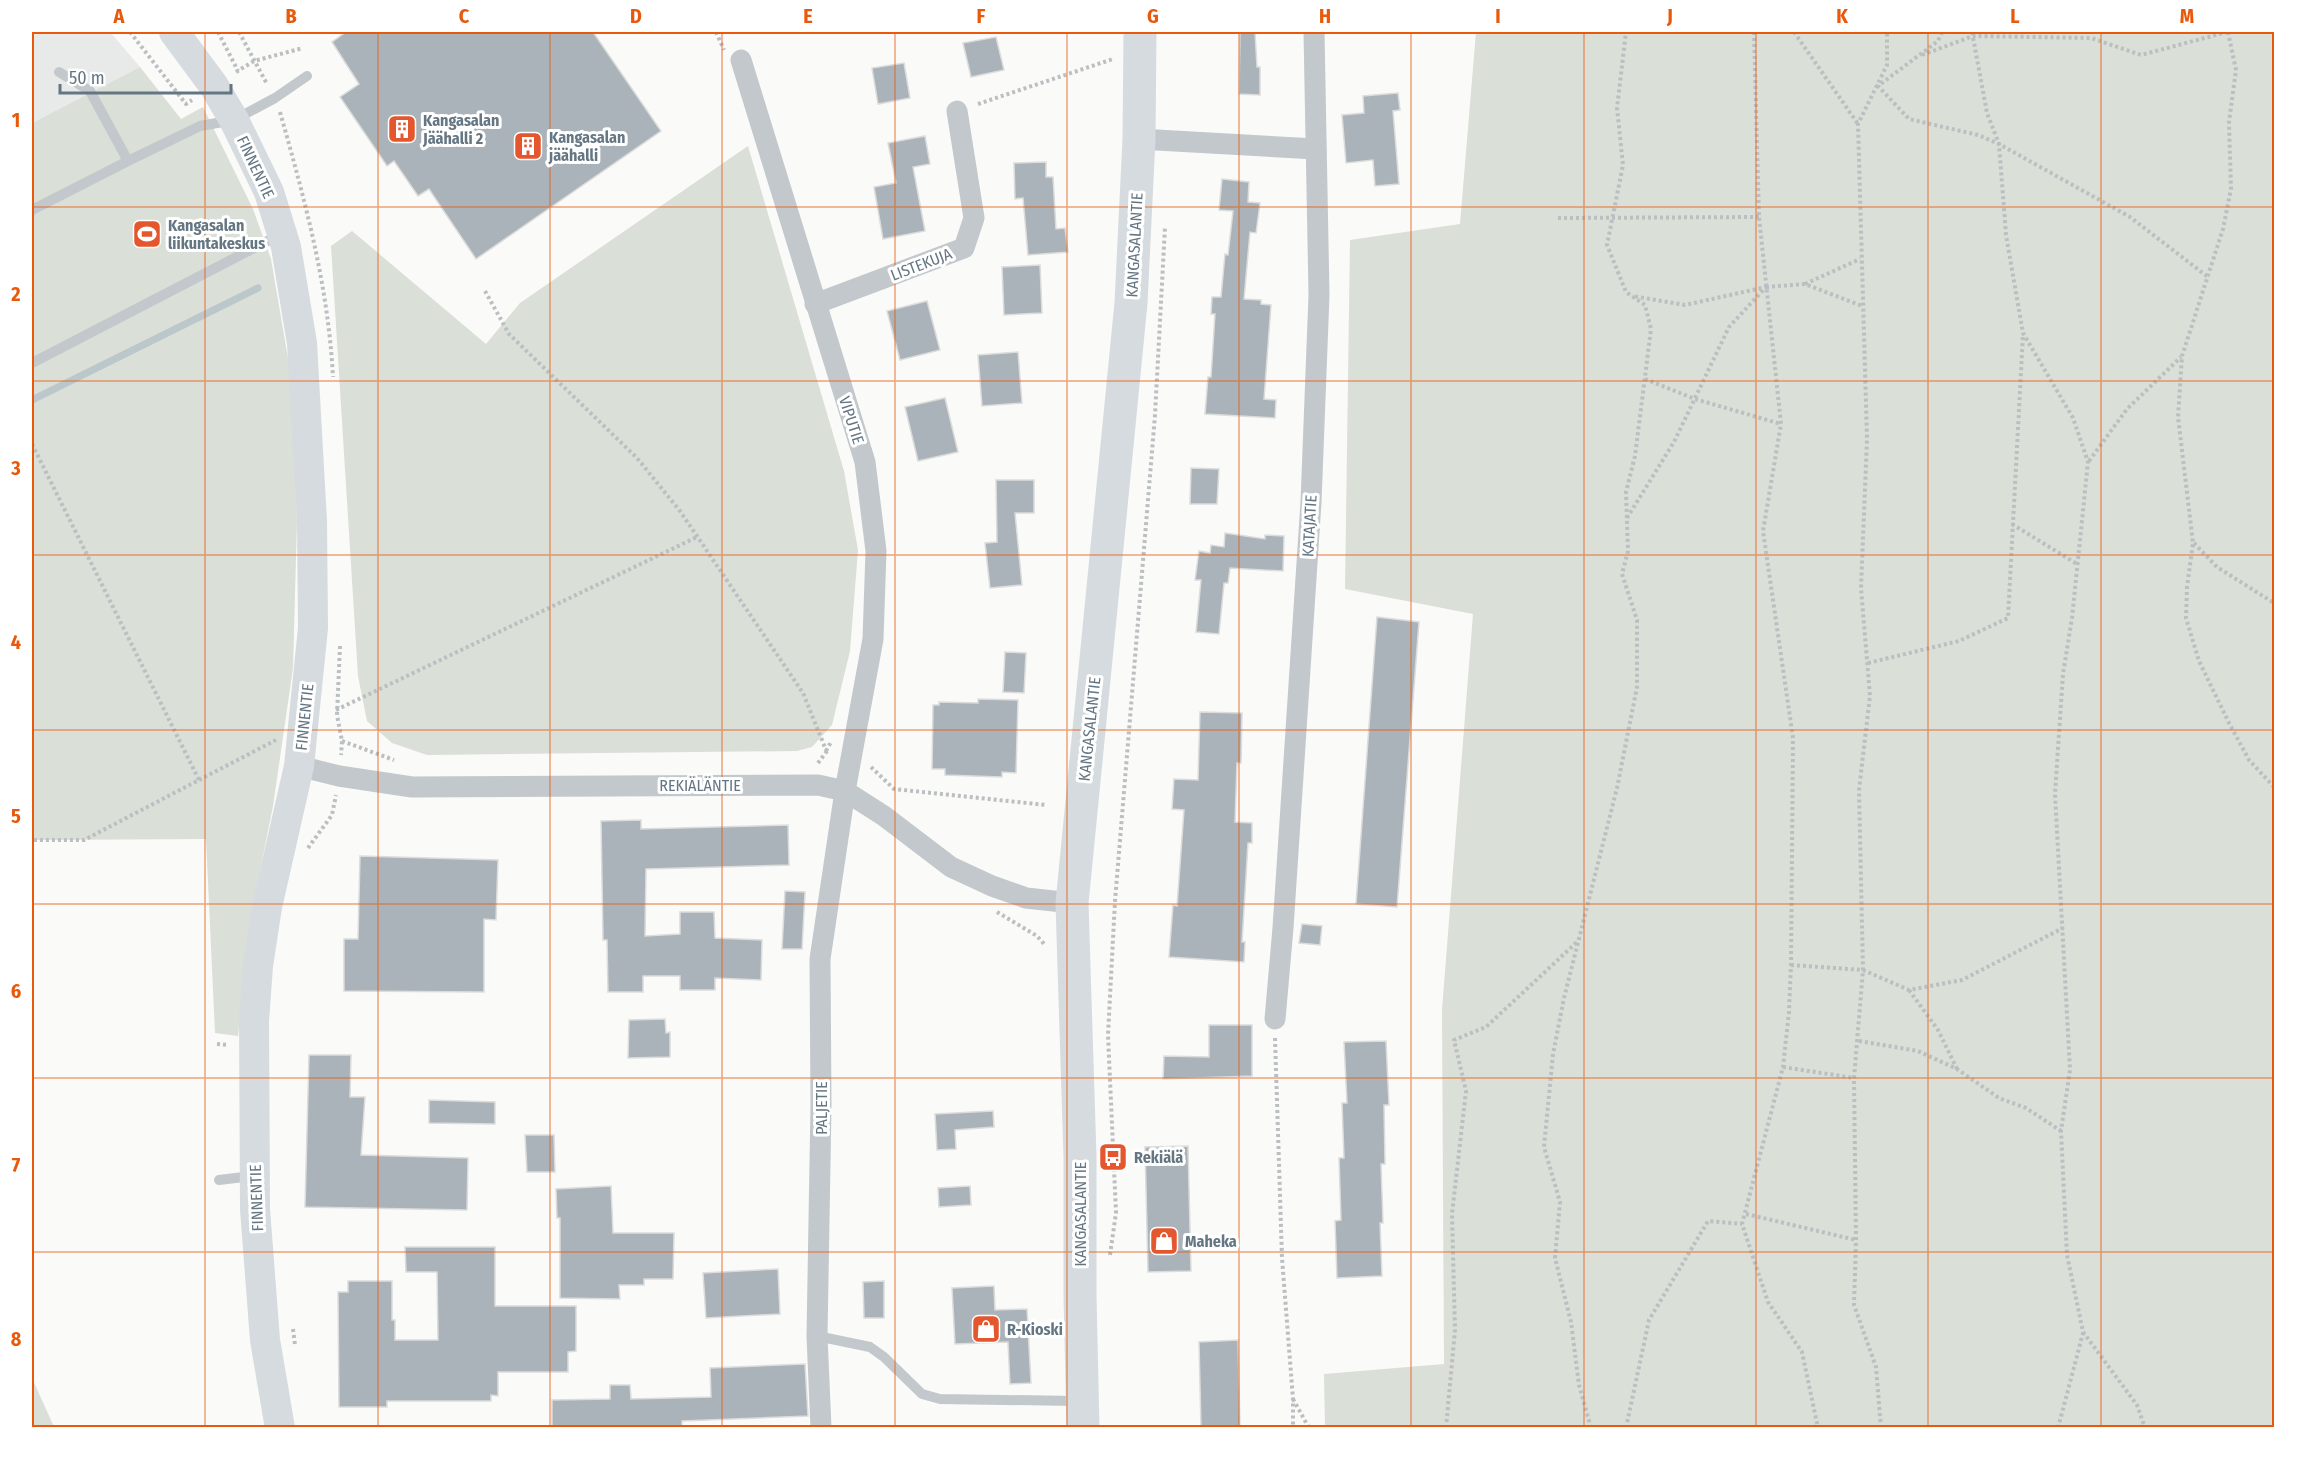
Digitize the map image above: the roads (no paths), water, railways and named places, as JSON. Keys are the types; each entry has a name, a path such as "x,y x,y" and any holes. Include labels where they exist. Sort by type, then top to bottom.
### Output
{"main road":[{"name":"KANGASALANTIE","path":"1082,1414 1080,1157 1072,903 1131,303 1139,139 1140,40"}],"street":[{"name":"FINNENTIE","path":"174,32 214,86 234,120 269,192 286,248 302,343 312,520 313,627 299,766 267,907 258,966 254,1021 255,1209 265,1340 280,1428"},
{"name":"KATAJATIE","path":"1275,1019 1311,502 1319,295 1314,32"},
{"name":"VIPUTIE","path":"741,60 865,462 876,550 873,639 845,791"},
{"name":"LISTEKUJA","path":"815,304 964,248 974,218 957,111"},
{"path":"1139,139 1316,149"},
{"name":"REKIÄLÄNTIE","path":"299,766 339,776 412,787 818,785 845,791 884,816 951,867 992,886 1026,898 1072,903"},
{"name":"PALJETIE","path":"821,1428 818,1336 820,959 845,791"}],"lane":[{"path":"59,72 90,90 128,161"},
{"path":"32,210 200,126 234,120 275,98 307,76"},
{"path":"32,363 282,233"},
{"path":"219,1180 255,1176"},
{"path":"818,1336 870,1347 884,1356 922,1394 940,1399 1082,1414"}],"waterway":[{"path":"32,400 258,288"}],"place":[{"name":"Kangasalan Jäähalli 2","path":"402,129"},
{"name":"Kangasalan jäähalli","path":"528,146"},
{"name":"Kangasalan liikuntakeskus","path":"147,234"},
{"name":"Rekiälä","path":"1113,1157"},
{"name":"Maheka","path":"1164,1241"},
{"name":"R-Kioski","path":"986,1329"}]}
